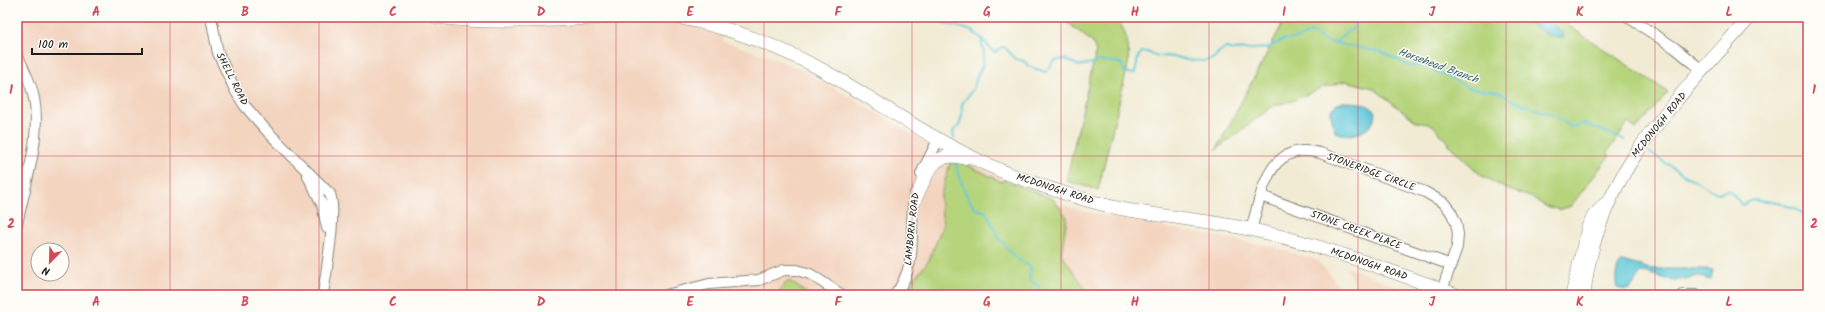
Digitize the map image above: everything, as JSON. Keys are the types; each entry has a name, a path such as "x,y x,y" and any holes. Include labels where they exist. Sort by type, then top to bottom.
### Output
{"main road":[{"path":"435,17 515,22 605,17"},
{"name":"MCDONOGH ROAD","path":"678,17 737,33 796,57 976,161 1035,184 1092,202 1152,214 1251,230 1326,249 1457,295"},
{"name":"MCDONOGH ROAD","path":"1584,295 1598,228 1610,198 1631,160 1648,135 1750,17"},
{"path":"914,201 929,169 938,158 952,155 976,161"},
{"path":"1572,295 1588,227 1593,217 1610,198"}],"street":[{"name":"SHELL ROAD","path":"210,17 218,53 238,95 254,117 303,167 319,195 324,211 328,250 323,295"},
{"path":"1628,17 1675,48 1703,71"},
{"path":"17,54 33,93 36,122 31,160 17,224"},
{"name":"LAMBORN ROAD","path":"895,295 903,284 909,269 912,249 914,201 920,177 938,140"},
{"name":"STONERIDGE CIRCLE","path":"1251,230 1269,174 1281,159 1289,153 1298,151 1320,153 1425,192 1444,203 1452,212 1458,234 1457,247 1442,290"},
{"name":"STONE CREEK PLACE","path":"1261,196 1451,265"},
{"path":"666,295 709,284 759,280 784,270 797,270 810,274 842,295"},
{"path":"1683,295 1696,295"}],"shaded area":[{"path":"17,17 404,17 474,25 535,25 641,19 674,21 724,33 722,41 768,56 809,73 929,144 931,142 1004,180 1002,182 940,198 943,225 929,260 902,295 17,295 17,245 23,232 22,217 43,112 37,86 17,42"},
{"path":"1053,199 1061,205 1104,216 1273,247 1316,260 1331,275 1344,295 1090,295 1061,254 1067,217"},
{"path":"1346,267 1420,295 1360,295"}],"green space":[{"path":"1061,17 1115,17 1127,39 1128,65 1098,190 1066,181 1096,51 1092,42"},
{"path":"1286,17 1559,17 1560,20 1668,92 1636,129 1628,123 1607,153 1610,155 1571,206 1559,210 1543,205 1533,198 1509,190 1482,176 1454,150 1433,125 1417,122 1373,88 1346,81 1321,88 1292,101 1273,106 1216,150"},
{"path":"951,160 963,163 1002,182 1004,180 1053,199 1067,217 1061,254 1090,295 902,295 929,260 943,225 940,198"},
{"path":"788,280 809,295 777,295"}],"water":[{"path":"1523,17 1546,17 1562,33 1563,37 1560,38 1550,36 1535,27"},
{"path":"1343,102 1361,103 1373,109 1376,112 1371,125 1362,132 1355,134 1349,135 1335,132 1331,110 1334,106"},
{"path":"1622,261 1651,269 1713,270 1711,279 1709,280 1700,276 1681,280 1671,280 1641,272 1631,288 1626,290 1617,288 1616,285 1617,270"}],"waterway":[{"name":"Horsehead Branch","path":"934,17 945,23 973,32 984,41 992,51 995,52 1002,47 1006,48 1015,59 1024,61 1028,66 1046,72 1054,61 1065,59 1079,66 1101,61 1120,63 1122,64 1124,71 1131,74 1135,73 1138,57 1142,52 1147,52 1157,56 1204,61 1213,59 1219,52 1226,48 1234,50 1268,48 1285,39 1296,39 1312,32 1325,41 1381,52 1410,66 1423,66 1445,75 1468,88 1500,92 1514,101 1553,115 1572,127 1585,124 1625,140"},
{"path":"1336,42 1346,32 1352,30 1354,24 1363,17"},
{"path":"954,138 953,131 959,126 962,116 962,104 973,89 977,76 982,67 984,52 981,40"},
{"name":"Horsehead Branch","path":"1649,152 1681,173 1717,193 1729,190 1742,205 1753,200 1767,201 1784,205 1799,211 1808,220"},
{"path":"955,163 965,192 974,208 986,212 999,238 1014,257 1031,267 1029,279 1040,287 1036,295"}]}
